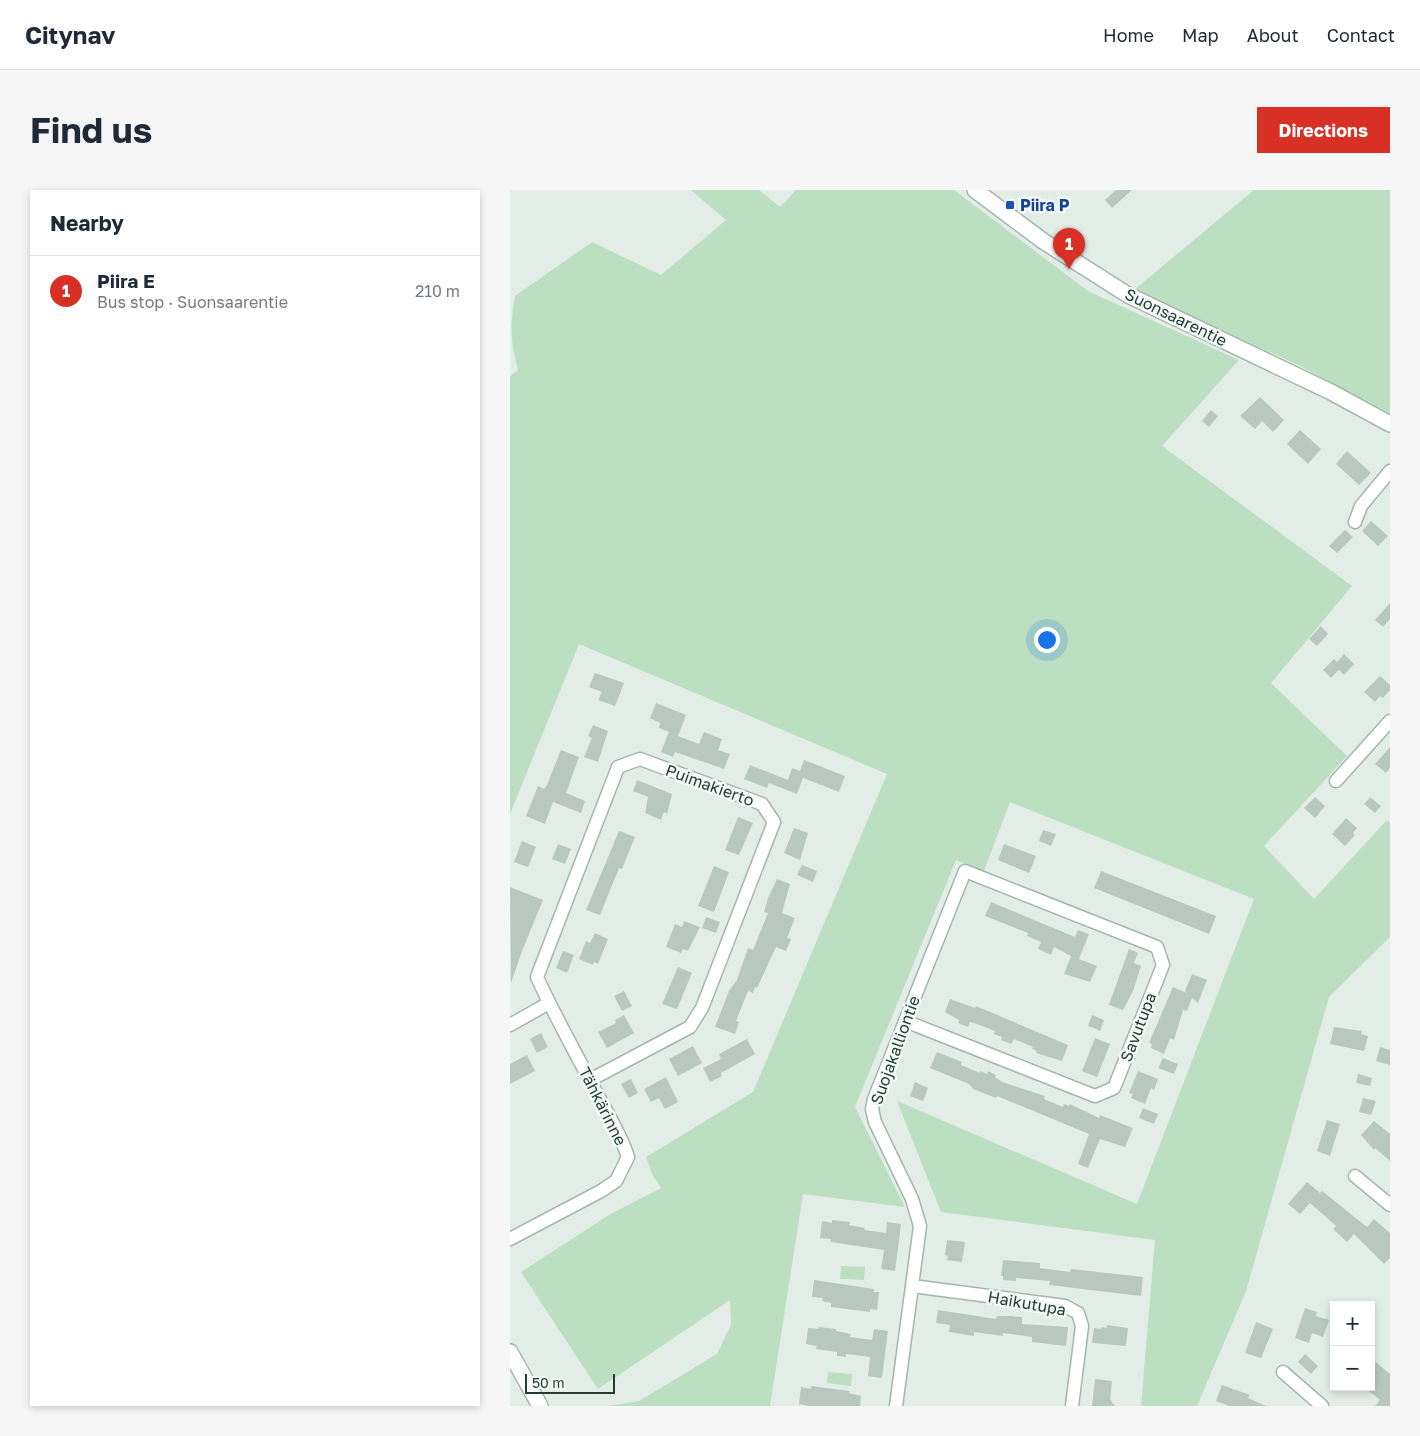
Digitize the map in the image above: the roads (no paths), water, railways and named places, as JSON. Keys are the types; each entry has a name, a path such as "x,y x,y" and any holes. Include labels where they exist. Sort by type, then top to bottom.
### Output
{"street":[{"name":"Suonsaarentie","path":"974,190 1044,241 1128,295 1331,392 1390,424"},
{"path":"1355,522 1361,506 1390,471"},
{"path":"1336,781 1390,721"},
{"name":"Puimakierto","path":"537,977 618,767 640,759 762,804 774,822 702,1008 694,1021 690,1027 590,1080"},
{"name":"Savutupa","path":"905,1021 1095,1096 1114,1088 1118,1079 1163,965 1157,947 965,871"},
{"name":"Suojakalliontie","path":"896,1406 920,1226 912,1199 875,1122 872,1109 965,871"},
{"name":"Tähkärinne","path":"510,1239 601,1191 616,1181 628,1157 624,1144 537,977"},
{"path":"510,1024 549,1003"},
{"path":"1355,1176 1390,1205"},
{"name":"Haikutupa","path":"912,1286 1065,1306 1078,1313 1082,1326 1072,1406"},
{"path":"510,1352 540,1406"},
{"path":"1283,1372 1322,1406"}],"place":[{"name":"Piira P","path":"1010,205"},
{"name":"Piira E","path":"1069,269"}]}
